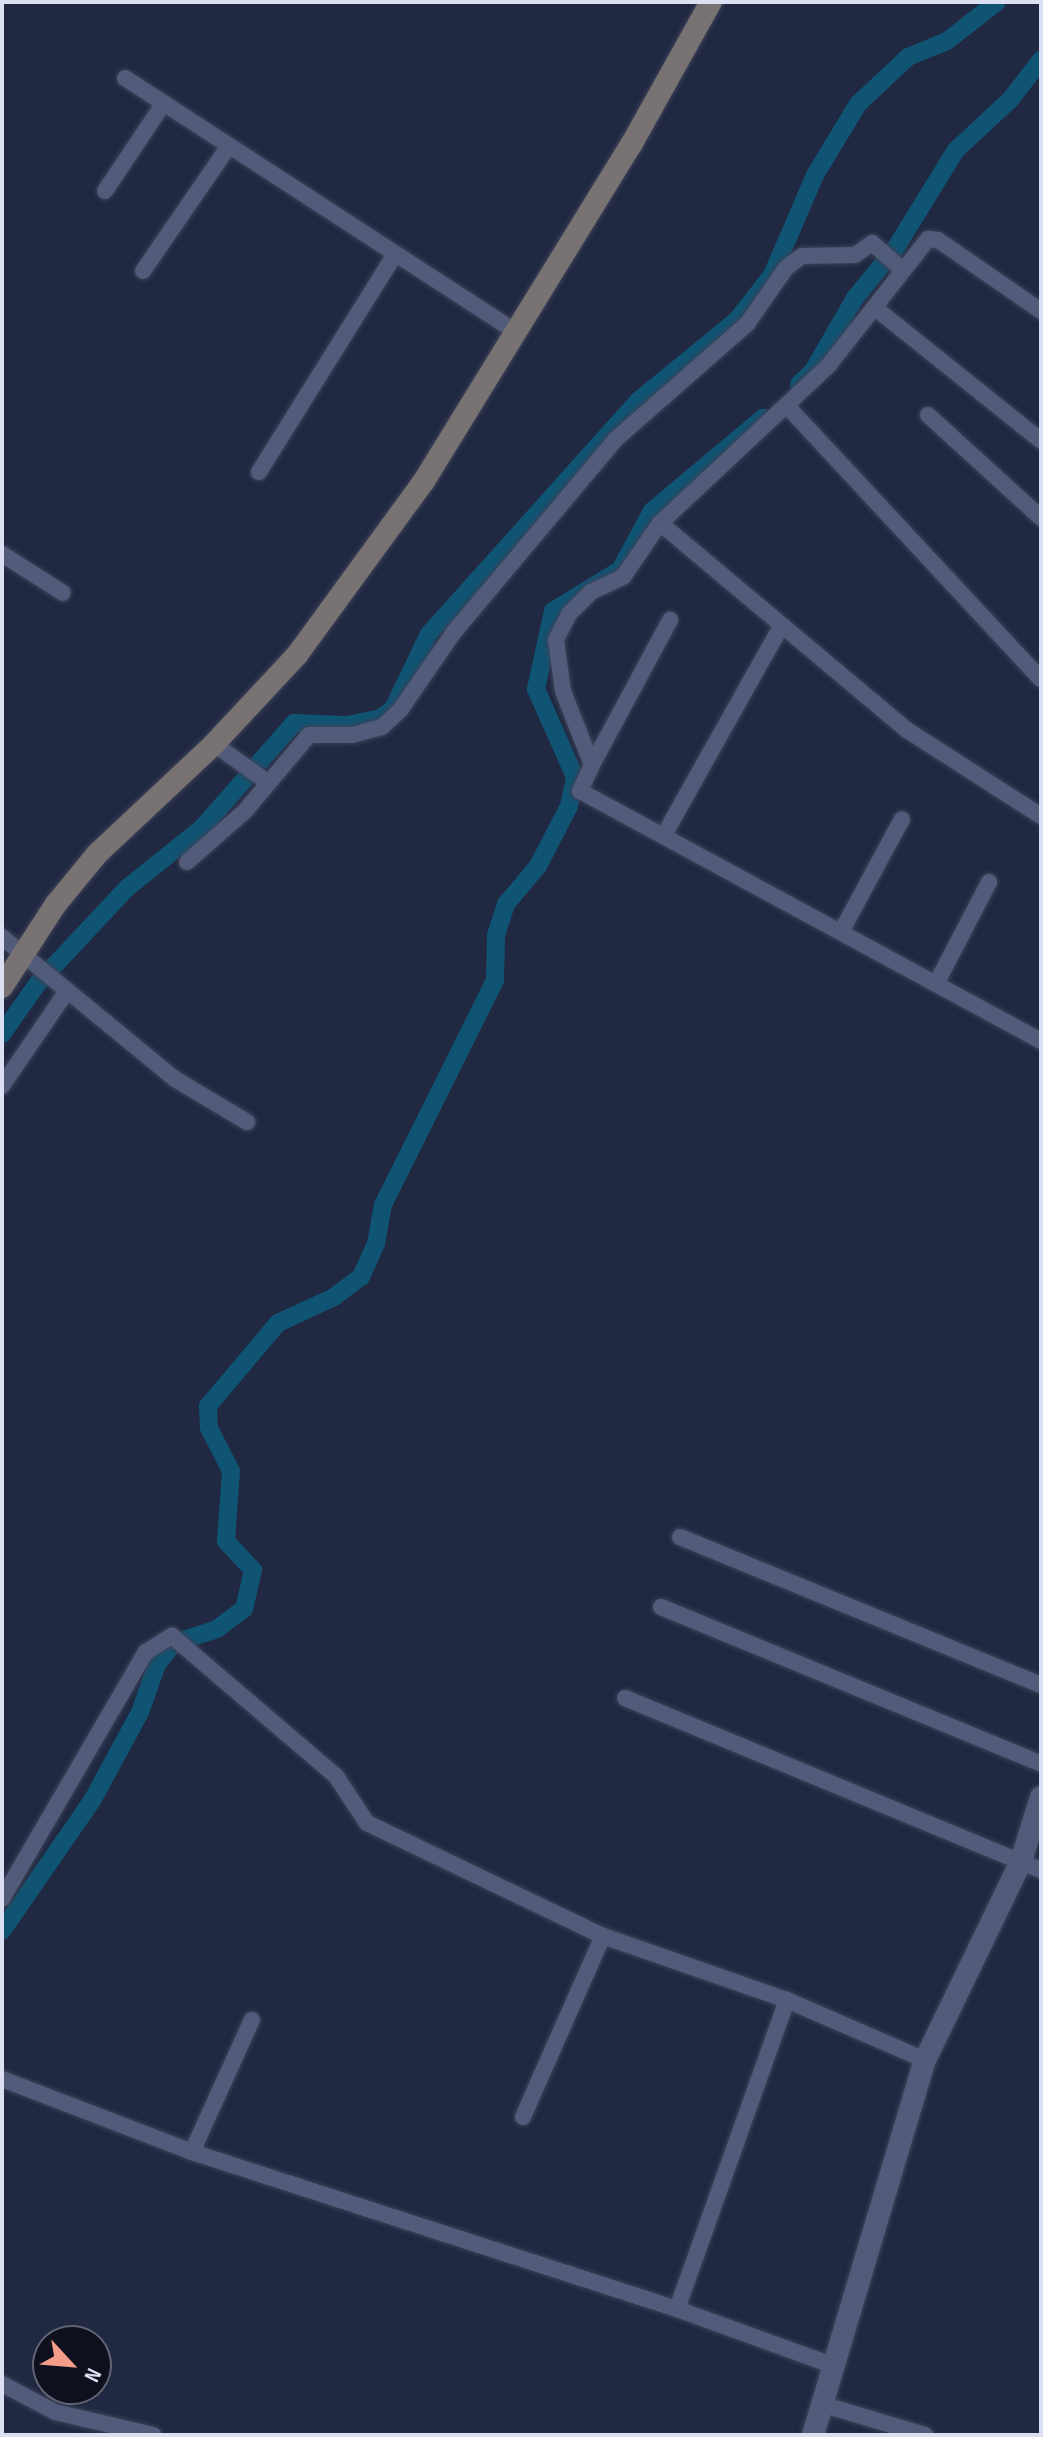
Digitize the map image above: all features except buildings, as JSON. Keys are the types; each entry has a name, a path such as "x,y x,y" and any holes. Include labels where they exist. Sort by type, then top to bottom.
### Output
{"main road":[{"path":"2,987 30,962 56,904 97,854 214,744 297,655 415,493 631,145 711,2"}],"street":[{"path":"125,78 514,331"},
{"path":"105,191 164,103"},
{"path":"143,271 229,146"},
{"path":"592,765 563,691 556,640 569,614 591,592 623,577 641,558 660,523 829,365 903,270 933,238 1041,311"},
{"path":"187,862 245,811 309,735 382,727 401,709 454,632 616,439 747,324 786,268 802,256 855,255 872,243 903,270"},
{"path":"259,472 395,254"},
{"path":"874,307 1041,441"},
{"path":"787,406 1041,679"},
{"path":"928,415 1038,508"},
{"path":"660,523 780,628 907,730 1041,816"},
{"path":"2,554 63,593"},
{"path":"670,620 580,791 1041,1041"},
{"path":"664,835 780,628"},
{"path":"214,744 267,782"},
{"path":"841,932 902,819"},
{"path":"936,984 989,882"},
{"path":"2,937 175,1079 247,1122"},
{"path":"2,1086 63,988"},
{"path":"680,1537 1041,1685"},
{"path":"661,1607 1041,1764"},
{"path":"2,1899 146,1652 172,1636 336,1776 367,1823 603,1936 787,2000 925,2060"},
{"path":"625,1698 1031,1866"},
{"path":"1031,1866 1041,1797"},
{"path":"813,2435 925,2060 1041,1849"},
{"path":"523,2117 603,1936"},
{"path":"677,2309 787,2000"},
{"path":"192,2152 252,2020"},
{"path":"2,2079 192,2152 677,2309 832,2365"},
{"path":"2,2384 55,2412 153,2435"},
{"path":"821,2404 925,2435"}],"waterway":[{"path":"2,1034 38,983 127,888 202,828 294,723 347,725 379,719 393,709 429,634 638,401 737,320 772,275 815,175 858,104 908,57 947,41 997,2"},
{"path":"799,384 813,371 855,298 895,249 956,150 1010,100 1041,60"},
{"path":"2,1931 93,1799 140,1712 157,1664 174,1643 217,1629 244,1609 253,1570 226,1541 231,1471 209,1428 208,1406 278,1323 334,1297 361,1277 376,1244 383,1205 495,980 496,935 506,904 538,866 569,806 575,777 536,689 553,611 620,570 652,511 763,418"}]}
